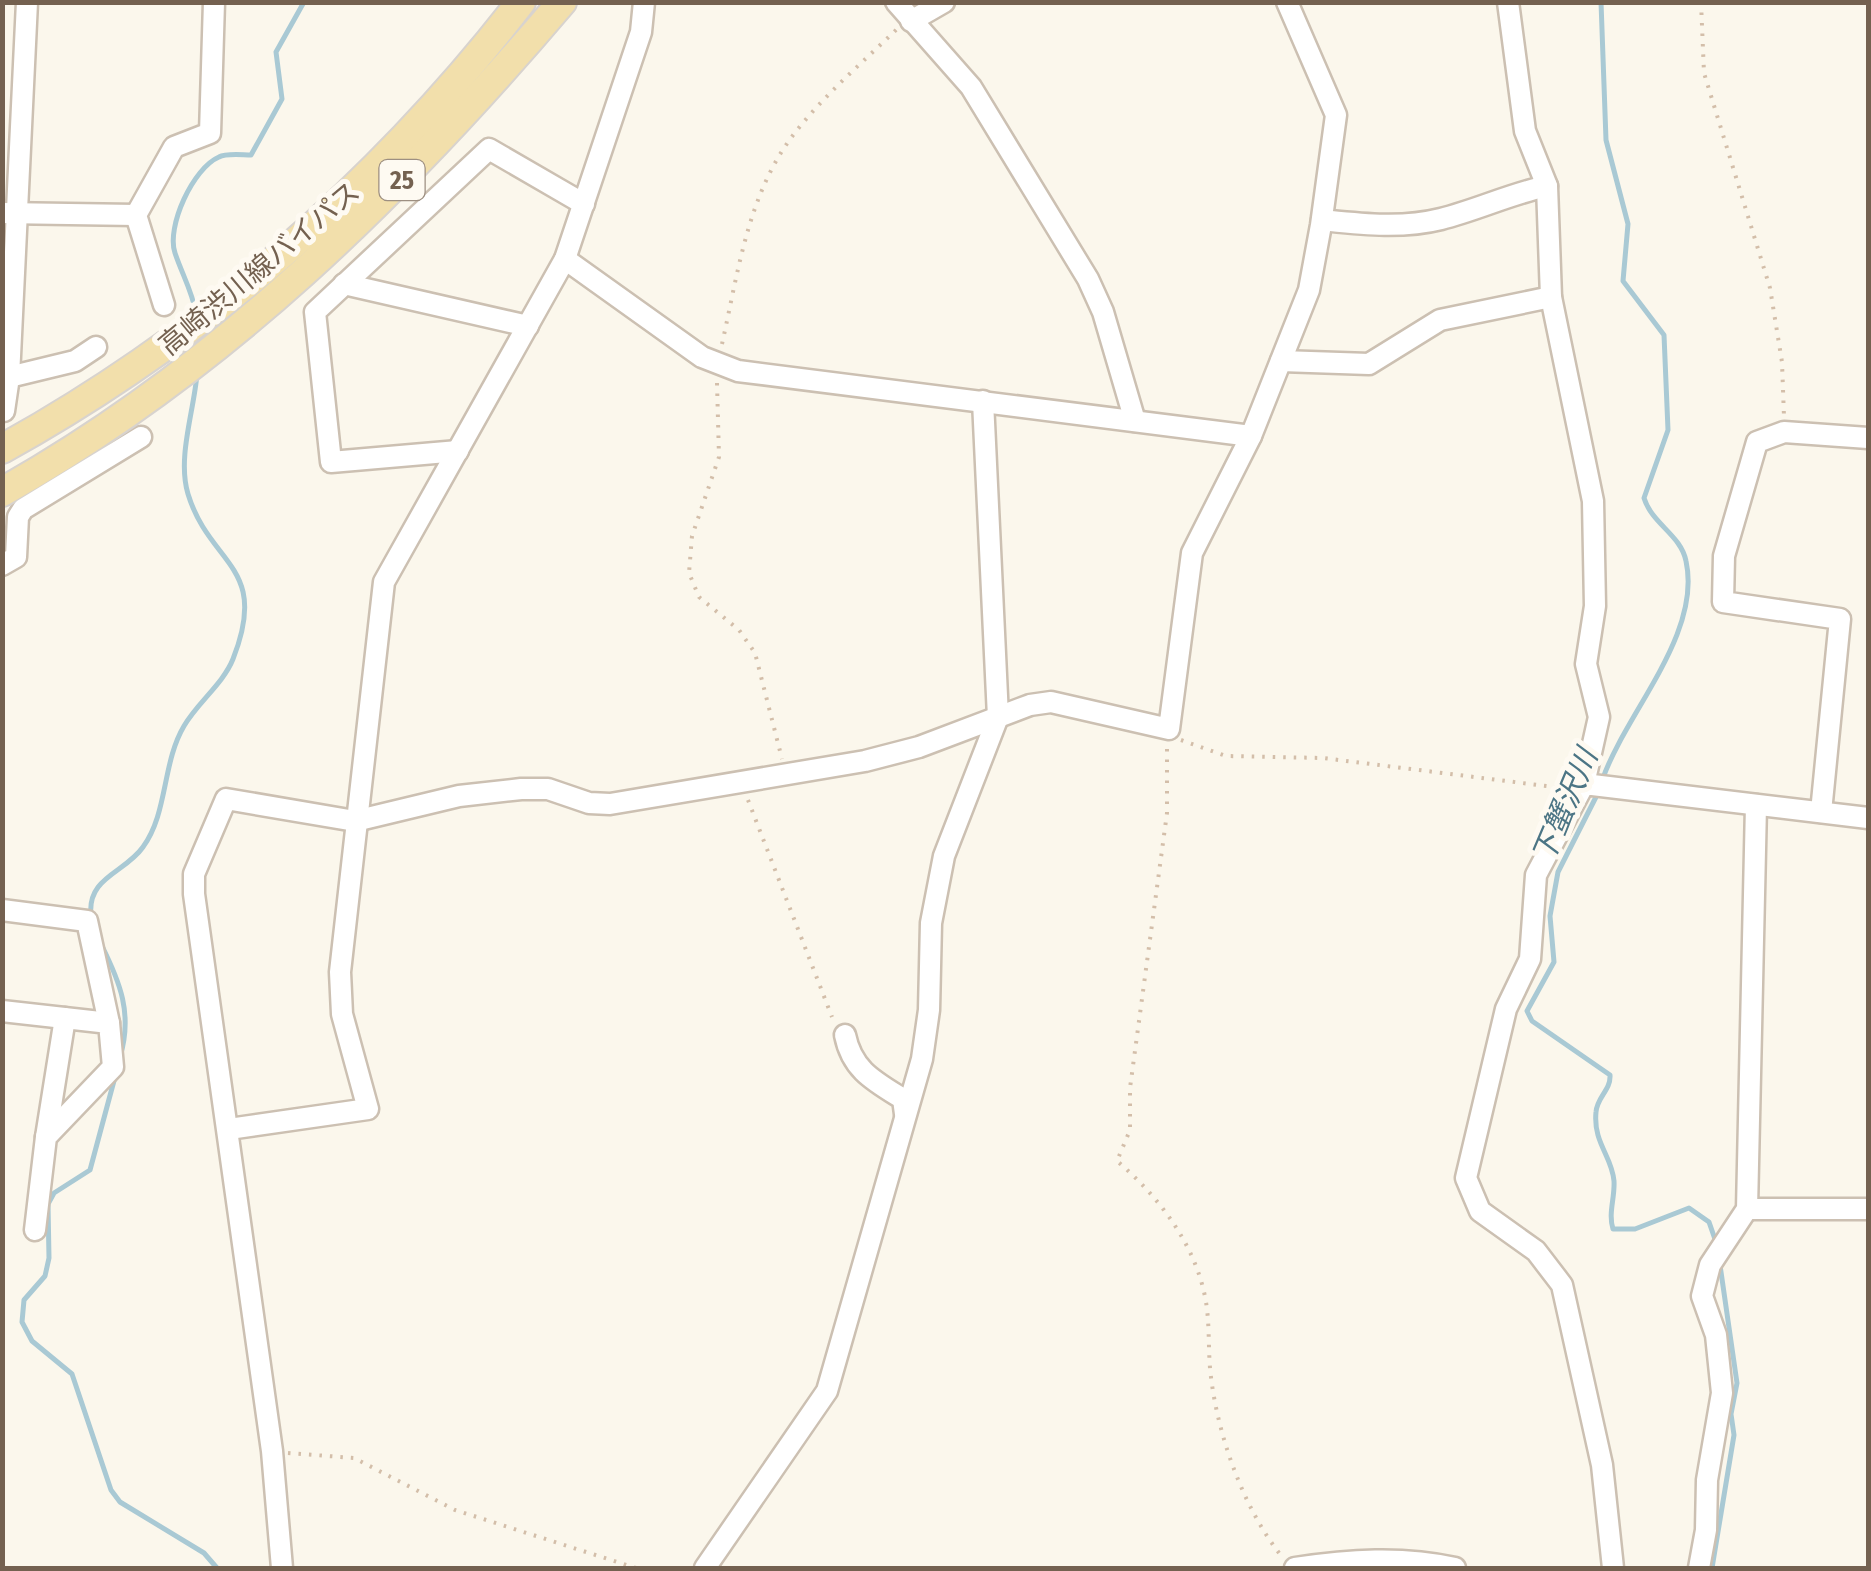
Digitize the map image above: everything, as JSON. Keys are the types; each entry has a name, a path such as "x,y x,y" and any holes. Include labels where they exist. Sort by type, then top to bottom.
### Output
{"main road":[{"name":"高崎渋川線バイパス","path":"2,449 129,374 221,305 359,186 434,108 522,2"},
{"name":"高崎渋川線バイパス","path":"2,492 140,406 226,342 457,126 562,2"}],"street":[{"path":"4,411 10,213 27,2"},
{"path":"164,305 136,215 174,147 210,134 214,2"},
{"path":"229,1129 368,1110 342,1014 340,972 384,582 565,259 640,32 644,2"},
{"path":"896,2 971,87 1088,279 1103,312 1135,421"},
{"path":"912,21 944,2"},
{"path":"282,1568 272,1451 194,874 226,798 355,821 459,796 521,789 548,789 589,803 610,804 920,748 998,717 1051,702 1169,729 1192,553 1251,436 1309,290 1322,220 1336,115 1287,2"},
{"path":"1508,2 1526,131 1547,186 1552,297 1592,501 1595,606 1586,664 1599,717 1583,787 1536,876 1530,959 1506,1009 1466,1178 1480,1211 1536,1251 1562,1286 1602,1465 1614,1568"},
{"path":"458,451 331,462 315,312 489,150 584,204"},
{"path":"1322,220 1382,226 1440,219 1510,194 1547,186"},
{"path":"10,213 136,215"},
{"path":"565,259 718,365 1251,436"},
{"path":"344,284 528,326"},
{"path":"1281,361 1369,364 1440,320 1552,297"},
{"path":"6,378 75,361 96,347"},
{"path":"705,1568 827,1392 926,1036 932,923 944,856 998,717 984,400"},
{"path":"1821,812 1840,619 1724,602 1724,556 1757,442 1784,432 1868,438"},
{"path":"2,565 16,557 18,518 23,509 141,437"},
{"path":"1583,787 1868,818"},
{"path":"1699,1568 1706,1530 1707,1480 1722,1393 1716,1335 1702,1296 1710,1264 1748,1210 1756,805"},
{"path":"2,910 87,921 109,1023 112,1068 46,1137"},
{"path":"2,1011 109,1023"},
{"path":"35,1230 65,1018"},
{"path":"845,1034 849,1055 860,1071 903,1099 906,1114"},
{"path":"1748,1210 1868,1209"},
{"path":"1293,1568 1348,1560 1430,1562 1455,1568"}],"path":[{"path":"1701,2 1704,72 1770,288 1782,362 1784,432"},
{"path":"1169,729 1201,750 1226,756 1323,758 1583,787"},
{"path":"1169,729 1167,813 1130,1088 1130,1130 1117,1161 1144,1184 1180,1232 1199,1276 1221,1424 1259,1528 1293,1568"},
{"path":"741,781 832,1017"},
{"path":"272,1451 354,1458 455,1510 636,1568"}],"waterway":[{"path":"196,313 175,253 178,214 191,185 209,163 226,155 251,155 282,99 276,52 304,2"},
{"name":"下蟹沢川","path":"1601,2 1606,140 1628,224 1623,281 1664,335 1668,430 1644,498 1683,552 1688,589 1673,644 1603,778"},
{"path":"91,915 95,892 135,856 151,834 177,740 189,718 229,668 243,628 245,604 241,584 198,518 185,480 185,450 197,374"},
{"name":"下蟹沢川","path":"1598,793 1558,872 1550,916 1554,962 1527,1011 1532,1021 1610,1075 1597,1107 1596,1123 1614,1181 1613,1229 1635,1229 1689,1208 1709,1222 1717,1245"},
{"path":"101,944 125,1012 120,1057"},
{"path":"115,1077 90,1170 54,1193 48,1204 49,1258 45,1276 24,1300 22,1322 32,1341 72,1374 111,1490 120,1502 204,1553 217,1568"},
{"name":"下蟹沢川","path":"1712,1568 1734,1435 1731,1414 1737,1383 1720,1265"}]}
